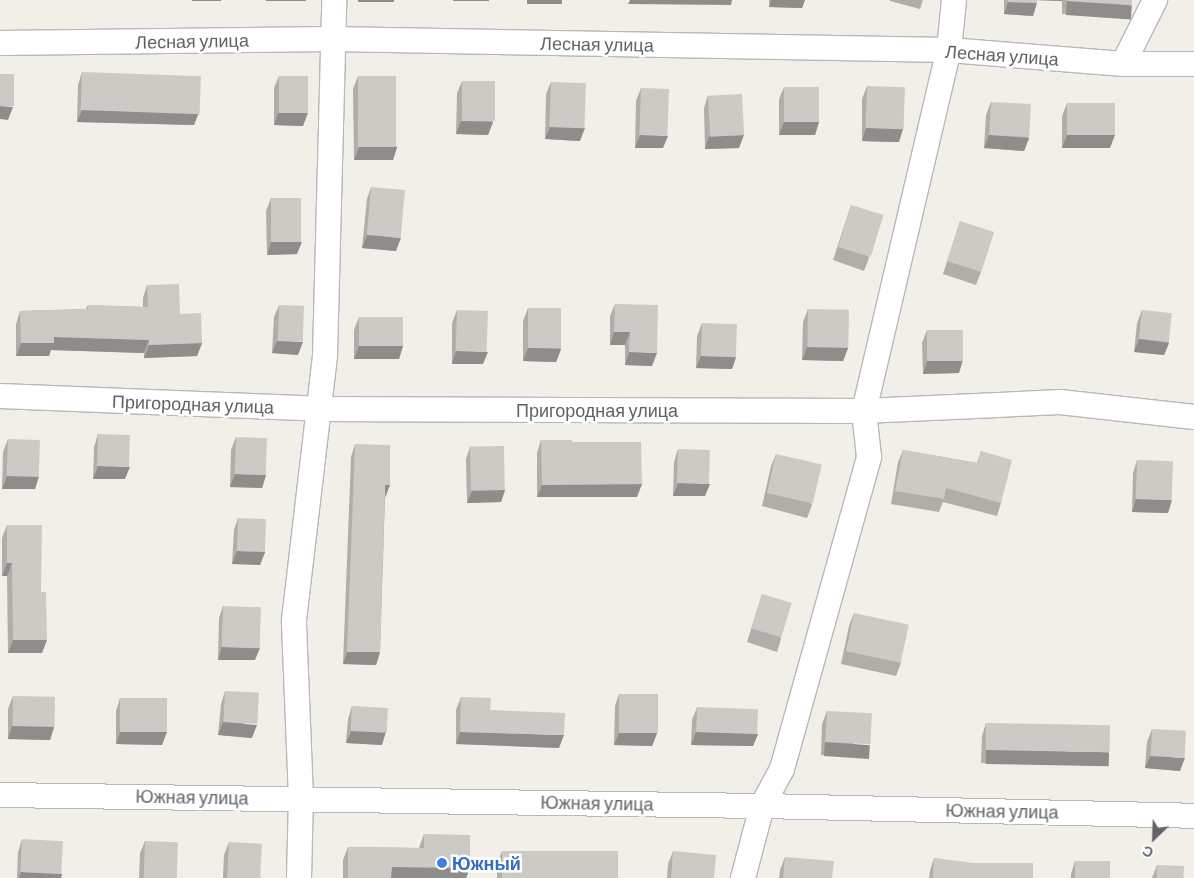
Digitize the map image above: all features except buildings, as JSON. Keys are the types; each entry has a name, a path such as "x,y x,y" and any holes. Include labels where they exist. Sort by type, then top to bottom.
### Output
{"street":[{"path":"299,878 301,798 294,620 325,355 334,0"},
{"path":"743,878 762,806 782,769 870,457 864,411 949,50 954,0"},
{"path":"1123,64 1155,0"},
{"name":"Лесная улица","path":"0,43 332,39 949,50 1123,64 1194,64"},
{"name":"Пригородная улица","path":"0,396 320,409 864,411 1060,402 1194,418"},
{"name":"Южная улица","path":"0,795 762,806 1194,816"}],"place":[{"name":"Южный","path":"442,863"}]}
